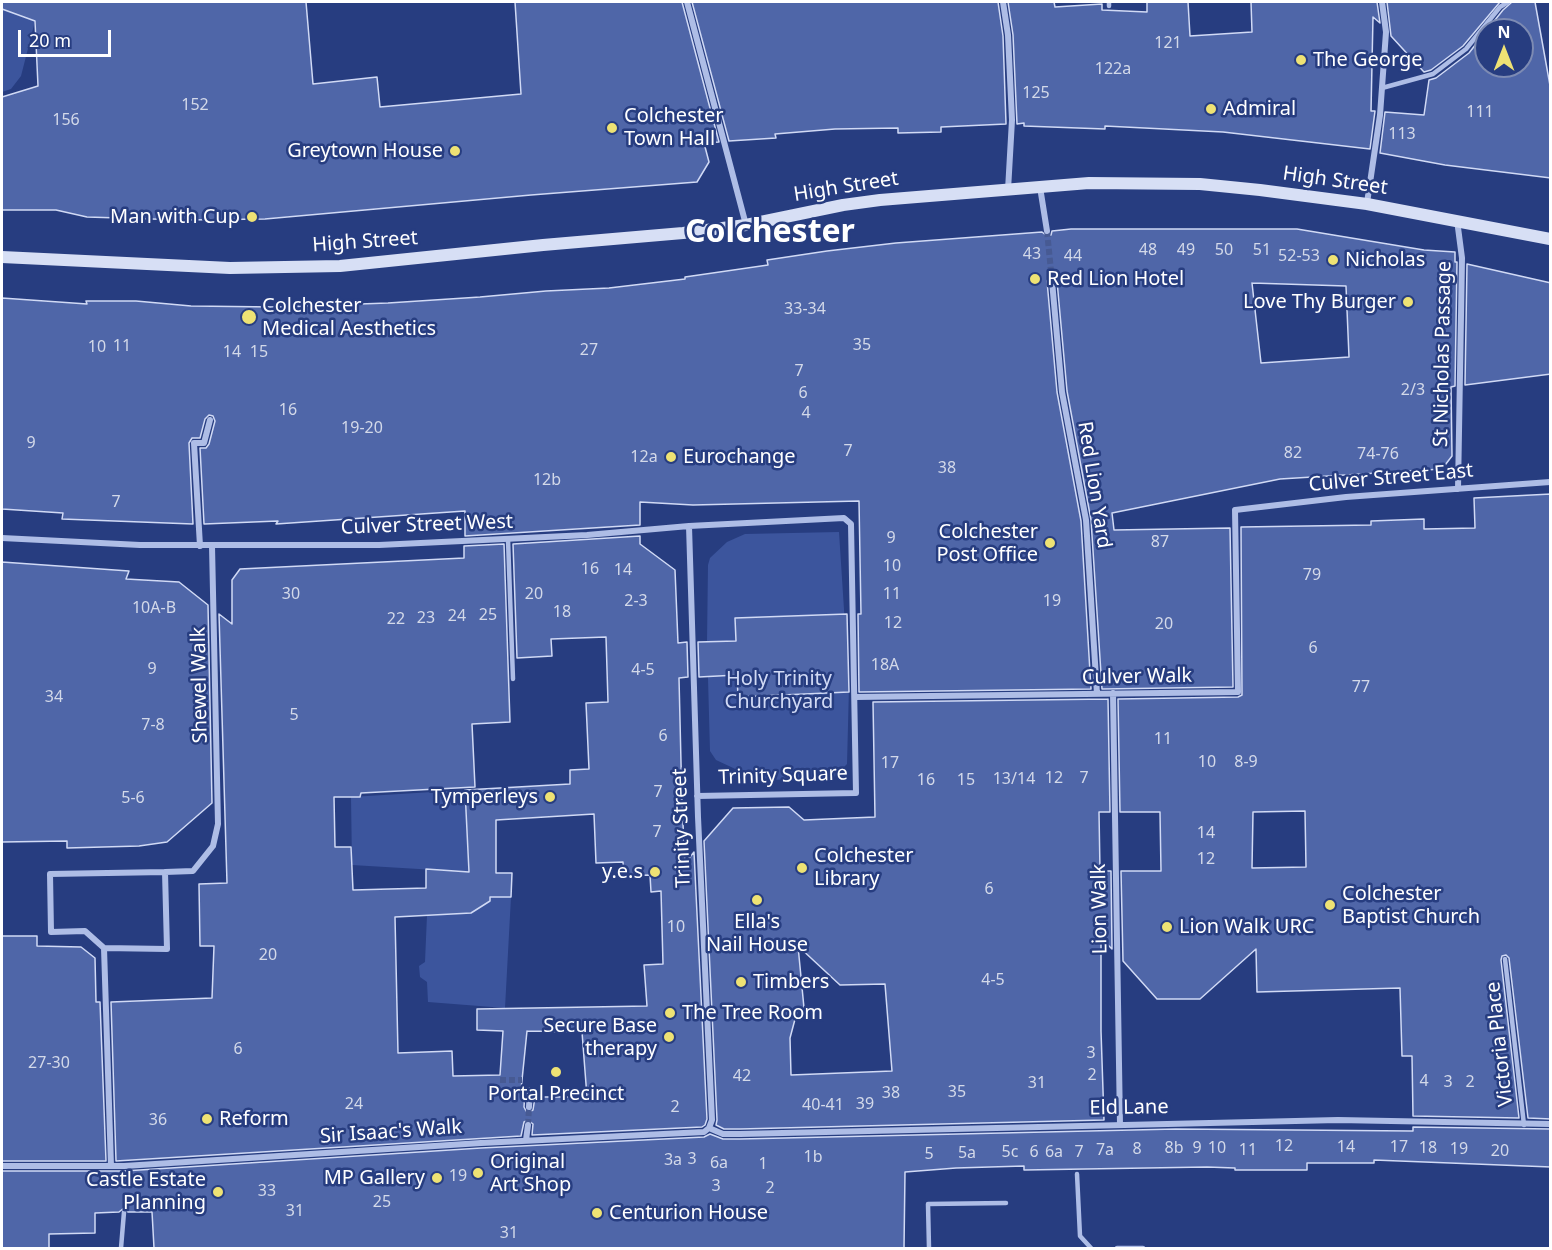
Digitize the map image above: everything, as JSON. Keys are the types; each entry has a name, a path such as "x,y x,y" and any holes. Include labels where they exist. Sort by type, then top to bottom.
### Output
{"street":[{"path":"687,2 746,225"},
{"path":"1003,2 1008,34 1012,120 1008,190"},
{"path":"1367,204 1380,115 1386,32 1382,2"},
{"name":"High Street","path":"2,257 230,268 340,266 683,233 746,225 843,205 945,193 1089,183 1200,184 1367,204 1551,239"},
{"path":"1040,187 1047,231"},
{"name":"St Nicholas Passage","path":"1457,220 1461,258 1458,489"},
{"name":"Red Lion Yard","path":"1052,281 1062,392 1086,520 1097,694"},
{"path":"200,546 194,443 204,443 210,420"},
{"name":"Culver Street East","path":"1235,510 1346,497 1551,482"},
{"name":"Culver Walk","path":"855,697 1238,692 1235,510"},
{"name":"Culver Street West","path":"2,538 140,545 379,545 587,535 689,525 796,519 844,518 851,524"},
{"name":"Trinity Square","path":"697,796 856,793 851,524"},
{"name":"Trinity Street","path":"689,525 697,796 712,1120 709,1128"},
{"name":"Shewel Walk","path":"165,872 194,871 213,846 218,824 212,546"},
{"name":"Lion Walk","path":"1113,693 1120,1125"},
{"path":"165,872 167,949 104,948 85,931 51,932 50,874 165,872"},
{"path":"104,948 111,1166"},
{"path":"529,1107 530,1090"},
{"name":"Eld Lane","path":"709,1128 723,1134 740,1134 1338,1120 1551,1124"},
{"path":"526,1140 528,1125"},
{"name":"Sir Isaac's Walk","path":"2,1166 123,1166 526,1140 704,1132 709,1128"}],"lane":[{"path":"1382,88 1433,74 1466,49 1500,8 1508,2"},
{"path":"508,539 513,679"},
{"name":"Victoria Place","path":"1505,959 1524,1125"},
{"path":"123,1166 124,1175"},
{"path":"1077,1174 1080,1236 1091,1248"},
{"path":"929,1248 928,1204 1006,1203"},
{"path":"121,1248 124,1212"},
{"path":"1117,1248 1143,1248"}],"green space":[{"path":"2,2 6,2 17,15 35,21 21,76 11,89 2,92"},
{"name":"Holy Trinity Churchyard","path":"839,532 849,687 847,764 832,779 759,780 716,760 710,751 707,642 710,558 727,542 745,534"},
{"path":"465,790 469,872 352,865 351,797"},
{"path":"490,897 511,897 505,1008 428,1002 427,982 420,977 419,966 425,962 427,915 490,902"}],"building":[{"path":"2,2 306,2 313,84 377,77 380,107 521,94 515,2 682,2 719,142 704,143 709,162 697,182 265,219 184,220 87,217 56,210 2,210 2,97 38,86 35,21 2,9"},
{"path":"692,2 998,2 1003,36 1006,124 941,127 941,132 898,133 898,128 835,129 775,134 776,138 729,141"},
{"path":"1008,2 1054,2 1055,7 1102,4 1102,10 1147,12 1147,2 1188,2 1190,36 1252,32 1251,2 1377,2 1380,23 1373,17 1371,111 1375,111 1370,149 1223,132 1017,124 1013,35"},
{"path":"1387,2 1500,2 1487,18 1474,18 1474,33 1463,46 1431,70 1424,72 1391,36"},
{"path":"1512,2 1535,2 1551,91 1551,178 1445,165 1380,153 1385,112 1424,115 1429,80 1436,78 1474,47 1474,78 1534,78 1534,18 1497,18"},
{"path":"1071,229 1297,229 1424,250 1455,252 1455,262 1457,262 1455,386 1451,387 1452,456 1442,469 1280,479 1112,513 1114,530 1230,528 1233,687 1102,689 1091,520 1067,391 1057,281 1052,276 1047,281 1057,392 1081,521 1091,689 859,692 858,614 861,614 859,501 693,505 640,502 640,525 465,536 465,511 276,524 278,521 204,524 200,448 206,448 209,444 215,421 213,416 209,415 205,419 200,438 192,438 189,443 193,524 62,519 63,513 2,509 2,298 87,304 86,301 136,301 191,306 275,307 388,303 609,288 685,279 685,277 768,265 767,260 827,251 896,243 1042,232 1047,236 1051,235 1052,231","holes":["1252,283 1346,286 1349,357 1261,363"]},
{"path":"1467,264 1551,283 1551,374 1465,385"},
{"path":"1551,494 1551,1119 1528,1118 1509,958 1506,955 1502,956 1501,960 1519,1118 1413,1116 1412,1056 1402,1056 1400,988 1257,992 1256,949 1200,999 1157,999 1123,961 1121,871 1161,871 1160,812 1120,812 1118,699 1238,697 1242,695 1241,527 1371,525 1371,521 1424,519 1424,529 1475,528 1474,498","holes":["1305,811 1306,867 1252,868 1253,812"]},
{"path":"640,536 640,544 675,570 678,643 687,642 688,677 679,678 682,805 685,863 694,852 707,1119 705,1125 702,1127 532,1135 533,1124 528,1120 524,1122 521,1136 116,1161 111,1002 212,998 214,946 200,946 199,884 227,883 219,614 232,624 232,580 240,569 464,558 464,546 504,544 510,722 472,724 475,787 361,793 360,797 334,797 335,847 351,847 353,890 426,888 426,869 469,872 465,790 570,784 570,770 589,769 586,703 608,702 606,637 551,639 552,656 517,658 513,544","holes":["594,814 596,863 623,862 624,876 650,875 651,892 661,891 663,964 644,965 647,1006 477,1009 477,1030 503,1031 500,1075 453,1076 452,1051 398,1053 395,917 471,913 490,901 490,897 511,897 512,873 496,873 496,820","527,1031 582,1032 587,1097 535,1097 533,1110 526,1111 524,1107 525,1090 521,1090"]},
{"path":"2,562 129,571 126,579 179,582 208,605 212,803 167,842 139,846 67,848 67,841 2,842"},
{"path":"847,614 849,692 738,697 737,675 699,677 698,642 736,641 735,618"},
{"path":"1108,699 1110,812 1099,812 1100,871 1111,871 1112,949 1101,938 1104,1120 740,1129 724,1129 716,1125 704,841 733,808 789,807 804,820 875,817 873,702","holes":["798,946 840,985 885,984 892,1071 791,1075 790,1038 798,1008 804,1008"]},
{"path":"2,936 37,936 37,946 81,947 95,958 96,1002 100,1002 106,1161 2,1161"},
{"path":"1413,1127 1551,1129 1551,1167 1374,1160 1374,1163 1307,1163 1307,1170 1235,1170 1235,1168 1207,1167 1024,1170 1024,1166 905,1172 904,1248 154,1248 152,1212 128,1212 124,1208 119,1212 95,1213 95,1233 49,1234 49,1248 2,1248 2,1171 124,1171 481,1148 704,1137 710,1134 723,1139 740,1139 1176,1129 1413,1131"}],"tunnel":[{"path":"1047,231 1052,281"},
{"path":"500,1080 522,1080"},
{"path":"528,1125 529,1107"}],"place":[{"name":"The George","path":"1301,60"},
{"name":"Admiral","path":"1211,109"},
{"name":"Colchester Town Hall","path":"612,128"},
{"name":"Greytown House","path":"455,151"},
{"name":"Man with Cup","path":"252,217"},
{"name":"Nicholas","path":"1333,260"},
{"name":"Red Lion Hotel","path":"1035,279"},
{"name":"Love Thy Burger","path":"1408,302"},
{"name":"Colchester Medical Aesthetics","path":"249,317"},
{"name":"Eurochange","path":"671,457"},
{"name":"Colchester Post Office","path":"1050,543"},
{"name":"Tymperleys","path":"550,797"},
{"name":"Colchester Library","path":"802,868"},
{"name":"y.e.s","path":"655,872"},
{"name":"Ella's Nail House","path":"757,900"},
{"name":"Colchester Baptist Church","path":"1330,905"},
{"name":"Lion Walk URC","path":"1167,927"},
{"name":"Timbers","path":"741,982"},
{"name":"The Tree Room","path":"670,1013"},
{"name":"Secure Base therapy","path":"669,1037"},
{"name":"Portal Precinct","path":"556,1072"},
{"name":"Reform","path":"207,1119"},
{"name":"Original Art Shop","path":"478,1173"},
{"name":"MP Gallery","path":"437,1178"},
{"name":"Castle Estate Planning","path":"218,1192"},
{"name":"Centurion House","path":"597,1213"}],"district":[{"name":"Colchester","path":"770,233"}]}
